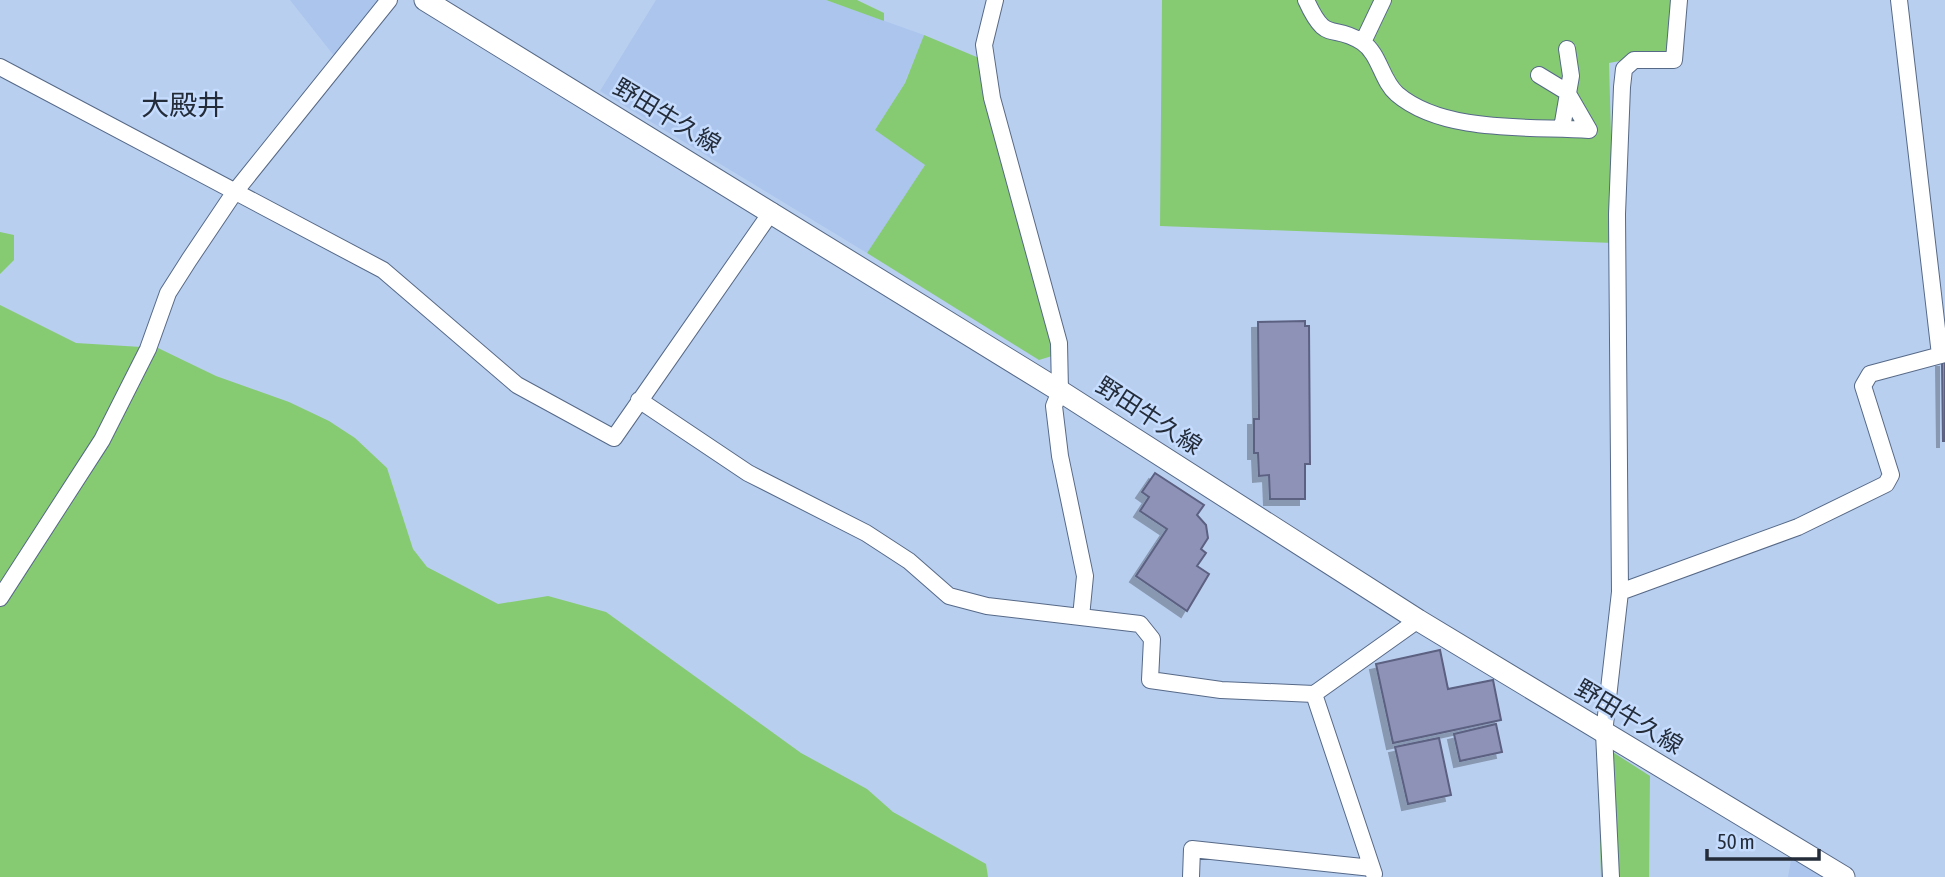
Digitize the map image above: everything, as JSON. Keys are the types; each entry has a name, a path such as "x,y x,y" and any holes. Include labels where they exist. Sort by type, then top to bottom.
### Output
{"main road":[{"name":"野田牛久線","path":"425,0 772,211 1418,620 1844,877"}],"street":[{"path":"0,598 102,440 148,349 169,293 234,193 389,0"},
{"path":"995,0 984,45 992,98 1059,343 1060,391 1054,405 1060,456 1085,576 1082,617"},
{"path":"1306,0 1320,26 1330,33 1363,42 1375,57 1384,80 1399,95 1429,114 1468,121 1589,130 1567,92 1539,75"},
{"path":"1363,42 1383,0"},
{"path":"1611,877 1604,733 1620,593 1617,214 1622,87 1625,69 1634,60 1674,60 1679,0"},
{"path":"1620,593 1797,527 1886,484 1891,475 1863,386 1870,374 1942,355 1899,0"},
{"path":"1562,128 1571,76 1567,48"},
{"path":"0,67 383,270 517,385 614,438 772,211"},
{"path":"639,400 748,473 866,533 909,561 949,596 986,606 1140,624 1152,639 1150,680 1221,690 1314,694 1418,620"},
{"path":"1191,877 1192,849 1329,870 1373,872 1314,694"}],"shaded area":[{"path":"290,0 380,0 335,57"},
{"path":"656,0 826,0 924,35 904,84 875,130 925,165 867,253 600,91"},
{"path":"1792,855 1824,877 1788,877"}],"green space":[{"path":"826,0 857,0 884,13 884,21"},
{"path":"1162,0 1678,0 1669,52 1609,63 1614,243 1160,226"},
{"path":"924,35 979,58 1052,338 1052,356 1039,360 867,253 925,165 875,130 905,83"},
{"path":"0,232 14,235 14,260 0,274"},
{"path":"0,305 76,343 158,348 216,376 289,402 329,421 355,438 387,468 413,549 427,567 498,604 548,596 606,612 801,753 867,789 893,812 986,864 988,877 0,877"},
{"path":"1597,742 1650,776 1649,877 1601,877"}],"building":[{"path":"1305,321 1305,326 1309,326 1310,464 1305,464 1305,499 1270,499 1269,475 1259,476 1258,453 1254,453 1254,419 1259,419 1258,322"},
{"path":"1942,361 1945,361 1945,441 1943,441"},
{"path":"1155,473 1204,505 1197,515 1206,525 1208,538 1201,549 1206,553 1197,566 1209,574 1187,611 1136,576 1167,529 1140,511 1149,497 1142,492"},
{"path":"1440,650 1448,689 1493,680 1501,720 1393,743 1376,664"},
{"path":"1496,724 1502,752 1460,761 1454,734"},
{"path":"1439,738 1451,795 1408,804 1395,747"}],"district":[{"name":"大殿井","path":"183,105"}]}
